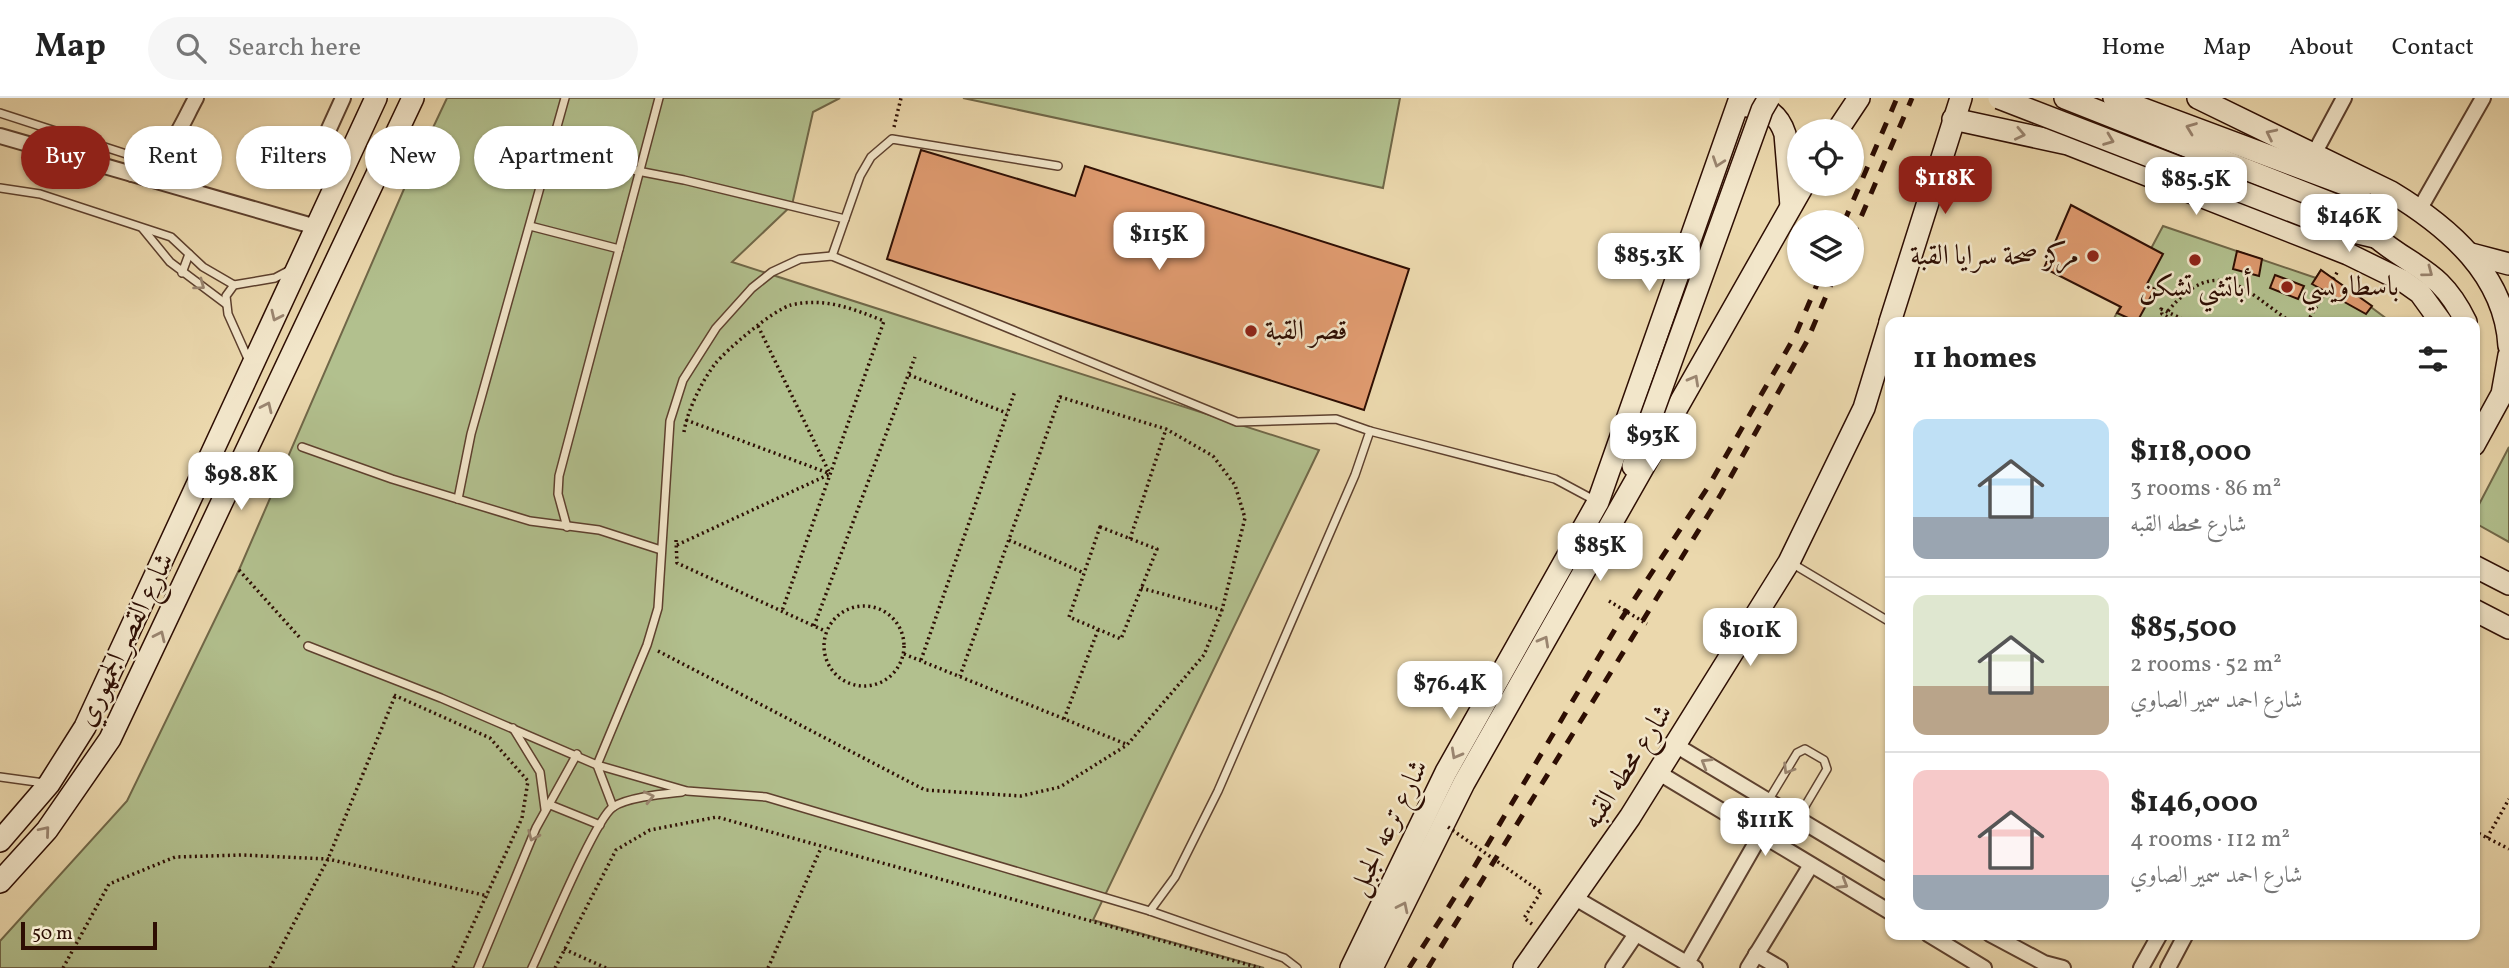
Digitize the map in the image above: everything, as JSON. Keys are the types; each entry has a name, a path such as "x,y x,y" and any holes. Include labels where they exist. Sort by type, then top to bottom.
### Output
{"main road":[{"name":"شارع القصر الجمهوري","path":"0,841 49,784 97,704 376,98"},
{"name":"شارع القصر الجمهوري","path":"0,882 47,830 110,739 413,98"},
{"name":"شارع ترعه الجبل","path":"1372,968 1650,420 1769,98"},
{"path":"1845,119 1859,98"},
{"name":"شارع محطه القبه","path":"1892,317 1961,98"},
{"path":"1999,98 2333,227 2375,237"},
{"path":"2046,98 2046,117 2050,128 2068,144"},
{"path":"2064,98 2343,208 2375,237 2441,281 2456,300 2464,317"},
{"path":"2114,98 2418,211"},
{"path":"2198,98 2391,192 2418,211 2470,253 2495,289 2503,309 2509,346"},
{"name":"شارع ترعه الجبل","path":"1607,506 1738,105"},
{"path":"1738,105 1766,109 1782,124 1791,206"},
{"path":"1953,119 2068,144 2348,254 2403,281 2420,293 2437,317"},
{"name":"شارع ترعه الجبل","path":"1352,968 1446,772 1607,506 1671,422 1797,196"},
{"path":"2470,253 2509,264"},
{"name":"شارع محطه القبه","path":"1524,968 1575,898 1677,746 1789,562 1854,429 1885,338"},
{"path":"2480,434 2502,394 2509,355"},
{"path":"2480,569 2509,584"},
{"path":"2480,613 2509,628"}],"street":[{"path":"181,126 196,98"},
{"path":"330,126 343,98"},
{"path":"2314,154 2344,98"},
{"path":"2418,211 2483,98"},
{"path":"0,136 124,172"},
{"path":"184,189 316,227"},
{"path":"1677,746 1885,871"},
{"path":"1659,773 1885,909"},
{"path":"1575,898 1691,965 1761,834"},
{"path":"1748,968 1811,865"},
{"path":"1613,968 1636,933"},
{"path":"1938,940 1984,968"},
{"path":"2001,940 2045,963 2063,968"},
{"path":"2141,968 2157,940"},
{"path":"2168,968 2183,940"},
{"path":"1756,954 1780,968"}],"lane":[{"path":"558,126 565,98"},
{"path":"567,527 558,494 559,475 659,98"},
{"path":"0,113 124,154"},
{"path":"832,256 870,157 892,139 1058,166"},
{"path":"640,172 845,219"},
{"path":"0,188 40,194 171,237 188,254 234,285"},
{"path":"458,499 471,434 540,189"},
{"path":"530,226 619,249"},
{"path":"142,229 160,253 226,304"},
{"path":"183,273 188,254"},
{"path":"613,807 597,765 647,645 658,608 670,421 683,380 716,328 752,288 772,272 800,259 832,256 1237,422 1336,419 1555,480 1607,506"},
{"path":"251,368 226,304 229,289 234,285 275,278 299,264"},
{"path":"1150,911 1174,877 1217,791 1355,475 1370,430"},
{"path":"302,447 530,521 599,530 661,550"},
{"path":"1789,562 1885,619"},
{"path":"308,646 576,754 597,765 687,791 765,797 1150,911 1284,958 1297,968"},
{"path":"512,728 540,772 547,807"},
{"path":"1768,801 1801,750 1824,760 1827,769 1797,818"},
{"path":"478,968 547,807 576,754"},
{"path":"0,777 49,784"},
{"path":"532,968 600,825 613,807 653,796 687,791"},
{"path":"547,807 600,825"}],"path":[{"path":"892,139 901,98"},
{"path":"2168,311 2191,288 2226,282 2256,294 2285,317"},
{"path":"2310,317 2326,291"},
{"path":"681,444 686,420 715,364 758,326 789,306 839,303 884,321 782,611"},
{"path":"2169,317 2160,311 2162,309 2179,317"},
{"path":"758,326 830,474"},
{"path":"814,626 915,357"},
{"path":"909,375 1007,413"},
{"path":"921,660 1015,391"},
{"path":"647,645 925,790 1021,796 1060,787 1127,745 1204,655 1222,610 1245,518 1235,485 1213,456 1166,429 1060,397 960,676"},
{"path":"686,420 830,474"},
{"path":"1130,539 1166,429"},
{"path":"677,545 830,474"},
{"path":"1100,527 1130,539 1157,549 1121,639 1069,617 1100,527"},
{"path":"675,533 677,563 825,631"},
{"path":"1009,540 1084,573"},
{"path":"1141,588 1222,610"},
{"path":"1609,601 1647,624"},
{"path":"864,605 883,610 903,632 904,654 895,673 873,686 850,684 834,674 823,653 825,631 831,621 850,607 864,605"},
{"path":"1064,719 1098,630"},
{"path":"904,654 1127,745"},
{"path":"270,968 328,859 395,696"},
{"path":"453,968 522,818 528,781 490,738"},
{"path":"2487,838 2509,799"},
{"path":"555,968 616,850 650,830 718,817 821,848 1260,968"},
{"path":"1448,827 1541,892 1524,918"},
{"path":"2480,834 2509,849"},
{"path":"768,968 821,848"},
{"path":"63,968 109,884 175,857 242,855 328,859 488,896"},
{"path":"564,949 606,968"}],"green space":[{"path":"447,98 840,98 813,112 792,205 732,262 1319,450 1093,920 1264,968 0,968 0,941 127,801 239,570 404,189 460,189 460,126 434,126"},
{"path":"963,98 1400,98 1383,188"},
{"path":"2163,226 2316,278 2321,270 2384,317 2115,317"},
{"path":"2509,447 2509,542 2480,526 2480,503"}],"building":[{"name":"قصر القبة","path":"921,150 1075,196 1085,166 1409,269 1364,410 887,259"},
{"name":"مركز صحة سرايا القبة","path":"2071,205 2163,254 2147,284 2155,289 2140,317 2126,317 2117,313 2121,307 2044,268"},
{"path":"2237,251 2262,259 2259,276 2233,269"},
{"path":"2321,270 2372,306 2366,314 2312,284"},
{"name":"باسطاويسي","path":"2275,275 2304,286 2298,299 2270,288"}],"railway":[{"path":"1849,210 1897,98"},
{"path":"1864,210 1912,98"},
{"path":"1409,968 1473,869 1620,621 1708,487 1795,336 1816,287"},
{"path":"1428,968 1721,494 1807,341 1830,287"}],"place":[{"name":"مركز صحة سرايا القبة","path":"2093,256"},
{"name":"أباتشي تشكن","path":"2195,260"},
{"name":"باسطاويسي","path":"2287,287"},
{"name":"قصر القبة","path":"1251,331"}]}
